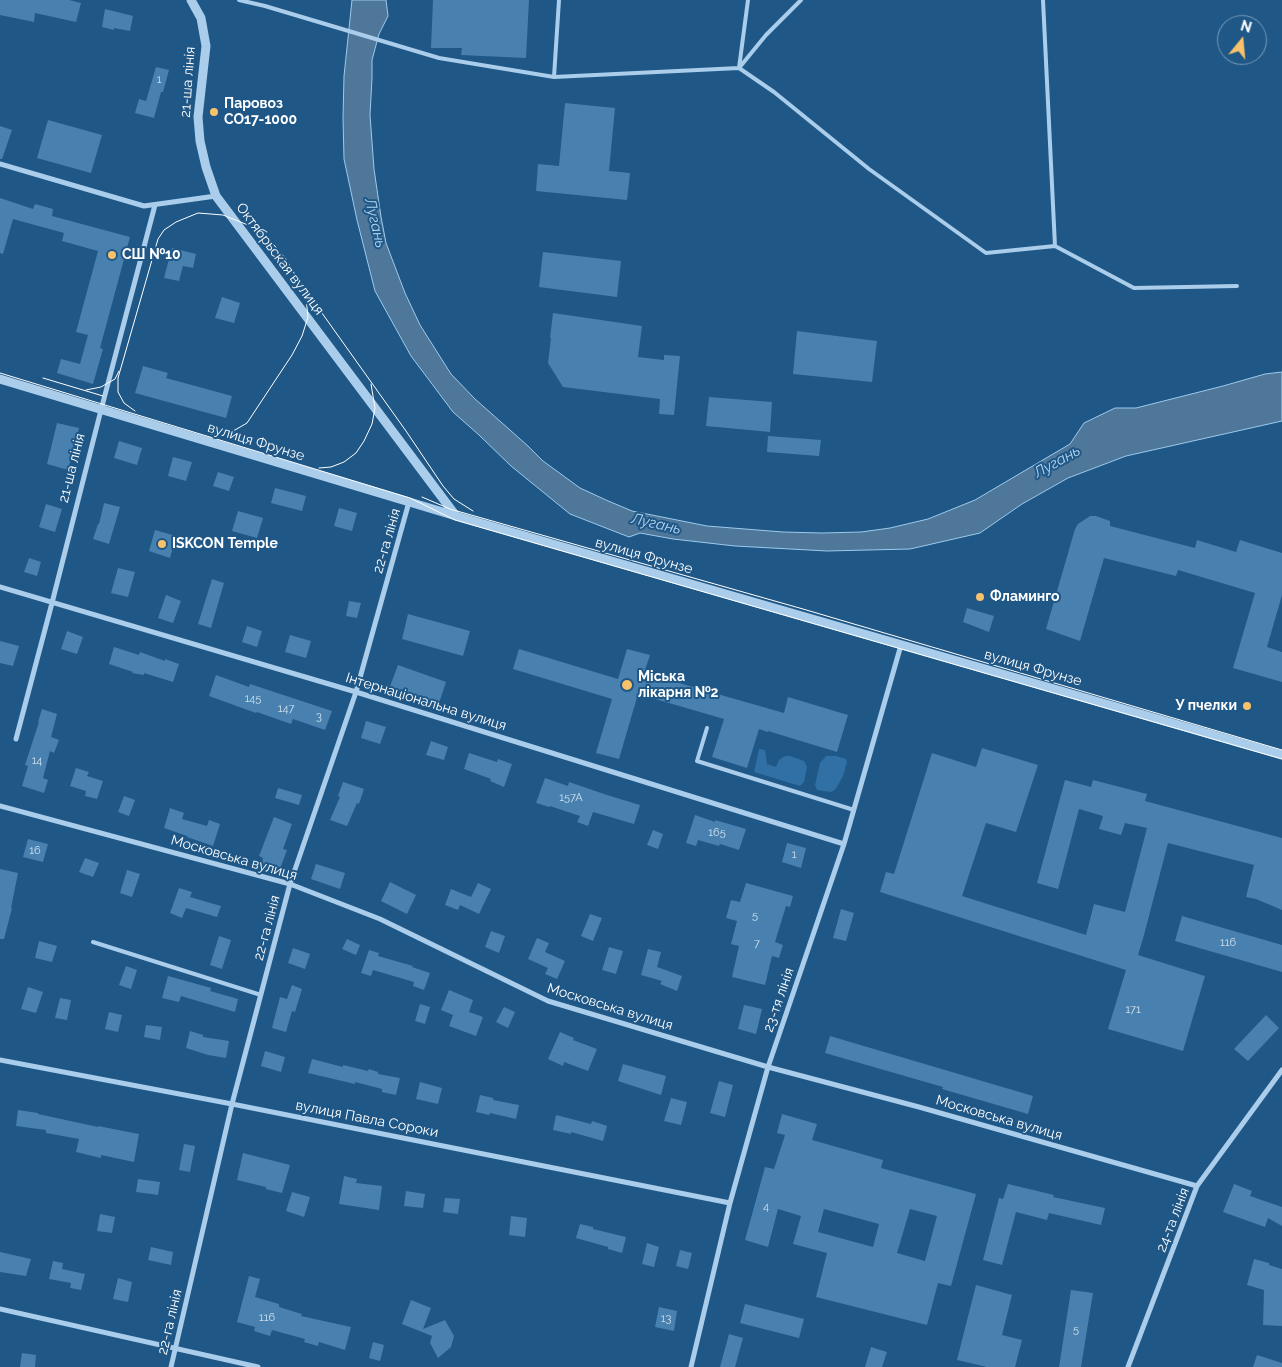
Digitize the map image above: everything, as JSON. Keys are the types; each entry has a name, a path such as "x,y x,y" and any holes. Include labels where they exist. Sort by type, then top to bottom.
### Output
{"street":[{"name":"21-ша лінія","path":"191,0 201,18 206,46 198,117 200,141 206,167 216,196"},
{"path":"0,164 144,206 216,196"},
{"name":"Октябрьская вулиця","path":"216,196 456,516"},
{"name":"21-ша лінія","path":"16,738 155,204"},
{"name":"вулиця Фрунзе","path":"0,380 456,516 1282,755"},
{"name":"22-га лінія","path":"171,1367 232,1104 290,884 356,692 409,502"},
{"name":"Інтернаціональна вулиця","path":"0,587 356,692 844,844"},
{"name":"23-тя лінія","path":"691,1367 730,1203 768,1067 844,844 901,645"},
{"name":"Московська вулиця","path":"0,806 290,884 380,919 548,1001 768,1067 919,1107 1198,1186"},
{"name":"вулиця Павла Сороки","path":"0,1060 730,1203"},
{"name":"24-та лінія","path":"1128,1367 1198,1186 1282,1070"},
{"path":"0,1309 258,1367"}],"lane":[{"path":"239,0 439,58 554,77 739,68 774,92 869,169 986,253 1055,246 1134,288 1237,286"},
{"path":"554,77 558,0"},
{"path":"739,68 748,0"},
{"path":"739,68 766,35 801,0"},
{"path":"1043,0 1055,246"},
{"path":"707,728 697,761 854,810"},
{"path":"93,942 261,995"}],"shaded area":[{"path":"759,749 765,750 767,764 776,767 779,760 785,756 804,761 807,767 804,782 800,786 754,772"},
{"path":"826,756 836,756 846,759 847,762 843,776 835,790 831,792 817,790 815,785 820,763"}],"water":[{"name":"Лугань","path":"352,0 386,0 388,16 379,34 372,60 370,115 374,169 386,243 405,293 420,325 451,374 475,399 543,461 580,488 606,500 632,511 707,526 783,532 861,532 890,528 928,519 975,500 1070,444 1084,423 1115,408 1136,408 1265,374 1282,372 1282,421 1126,456 1068,478 1022,504 980,533 910,549 827,551 735,546 640,533 629,537 570,514 511,466 453,412 411,356 375,291 344,159 344,76"}],"building":[{"path":"0,0 69,0 81,3 76,22 35,13 34,22 0,15"},
{"path":"433,0 529,0 526,58 461,55 462,48 431,48"},
{"path":"105,9 133,16 130,31 102,27"},
{"path":"156,67 169,70 154,118 135,113 139,99 146,101"},
{"path":"565,103 615,108 609,171 630,173 627,200 536,191 538,164 559,166"},
{"path":"48,120 102,135 91,173 37,158"},
{"path":"0,126 12,130 2,159 0,159"},
{"path":"0,198 33,209 35,204 53,209 52,216 130,237 100,348 103,349 93,384 57,373 61,359 80,364 88,335 76,332 98,251 62,241 64,233 13,219 3,254 0,253"},
{"path":"172,248 196,254 193,268 183,266 179,281 164,278"},
{"path":"543,252 621,261 617,297 539,287"},
{"path":"222,297 240,303 234,323 215,318"},
{"path":"553,313 642,326 638,357 664,360 664,355 680,356 674,415 659,414 660,399 563,387 548,363"},
{"path":"797,331 877,341 872,382 793,374"},
{"path":"143,366 168,373 166,378 232,396 226,418 135,393"},
{"path":"709,397 772,402 770,432 706,426"},
{"path":"57,423 79,428 68,470 47,464"},
{"path":"768,436 821,440 819,456 767,452"},
{"path":"119,441 142,448 137,465 114,458"},
{"path":"173,457 192,462 186,481 168,476"},
{"path":"218,472 234,477 229,491 213,486"},
{"path":"275,488 306,496 302,511 271,503"},
{"path":"104,503 120,507 109,544 93,539"},
{"path":"46,504 62,509 55,532 39,527"},
{"path":"339,508 357,513 352,531 334,526"},
{"path":"238,511 263,518 257,538 232,531"},
{"path":"1090,516 1110,521 1110,526 1195,548 1197,540 1236,552 1240,540 1282,553 1282,595 1267,647 1282,652 1282,682 1233,668 1255,593 1178,570 1176,576 1104,558 1080,641 1046,629 1075,529 1078,524"},
{"name":"ISKCON Temple","path":"155,530 176,536 170,558 149,551"},
{"path":"29,558 41,562 37,576 24,572"},
{"path":"118,568 135,572 128,597 111,593"},
{"path":"212,579 224,583 211,628 198,624"},
{"path":"166,595 181,601 173,623 158,618"},
{"path":"349,601 361,603 357,618 346,616"},
{"path":"967,608 994,616 989,632 963,622"},
{"path":"408,614 470,631 463,656 402,639"},
{"path":"247,626 262,631 257,647 242,642"},
{"path":"67,631 83,637 77,654 61,649"},
{"path":"290,635 311,641 306,658 285,652"},
{"path":"0,641 19,646 13,666 0,663"},
{"path":"114,647 139,655 140,652 179,664 173,682 144,673 144,675 132,673 109,664"},
{"path":"519,649 618,679 627,649 650,655 644,673 784,713 788,697 848,715 837,752 759,729 747,768 712,757 724,719 638,694 619,759 596,753 612,699 513,669"},
{"path":"398,665 446,682 438,706 389,689"},
{"path":"216,675 249,687 250,684 332,711 325,730 293,719 291,724 209,696"},
{"path":"42,709 57,714 51,737 59,740 54,753 50,751 43,778 48,780 44,793 22,786 28,766 25,765"},
{"path":"366,721 386,727 380,744 361,738"},
{"path":"431,741 448,747 444,760 426,755"},
{"path":"982,748 1038,765 1016,832 986,823 962,896 1086,935 1094,904 1125,912 1147,828 1125,823 1121,835 1099,829 1103,816 1079,809 1058,889 1037,883 1065,780 1091,787 1093,780 1147,794 1145,801 1282,838 1282,910 1256,899 1246,897 1254,865 1168,843 1138,955 1205,976 1183,1051 1108,1029 1126,970 880,892 886,872 894,874 932,753 976,767"},
{"path":"469,753 497,762 498,759 512,764 504,787 490,781 491,779 464,769"},
{"path":"76,768 89,772 87,776 103,781 97,799 85,796 86,791 70,786"},
{"path":"545,778 568,786 569,782 640,805 634,824 593,812 588,826 577,822 580,816 536,803"},
{"path":"343,782 364,789 359,804 357,803 347,826 330,820 340,797 338,796"},
{"path":"278,788 302,795 299,805 275,798"},
{"path":"124,796 135,800 129,816 118,812"},
{"path":"170,808 184,813 182,819 207,826 209,820 220,824 213,846 164,828"},
{"path":"695,815 746,829 739,850 698,840 696,846 686,843"},
{"path":"274,817 292,824 283,849 287,850 280,869 262,863 263,858 259,856"},
{"path":"653,830 663,834 658,849 647,845"},
{"path":"28,839 48,844 43,862 23,857"},
{"path":"787,843 806,848 801,868 782,862"},
{"path":"85,858 99,863 93,877 79,872"},
{"path":"316,864 345,873 340,889 311,879"},
{"path":"0,869 18,873 4,939 0,939"},
{"path":"127,870 140,874 132,897 120,893"},
{"path":"390,882 416,895 407,914 381,901"},
{"path":"478,883 491,889 479,914 460,905 458,910 445,905 451,889 471,897"},
{"path":"746,883 793,896 790,907 786,906 775,942 783,945 779,958 772,956 765,985 732,977 739,946 731,944 737,921 726,918 731,900 740,902"},
{"path":"179,888 192,892 190,897 221,906 217,917 186,908 182,918 170,913"},
{"path":"841,909 854,913 846,941 833,938"},
{"path":"590,914 602,918 593,941 581,936"},
{"path":"1182,916 1282,945 1282,972 1175,941"},
{"path":"491,931 505,936 499,953 485,947"},
{"path":"219,936 231,940 222,969 210,965"},
{"path":"537,938 549,943 545,952 565,961 557,979 545,974 548,968 528,959"},
{"path":"347,939 360,945 356,955 342,949"},
{"path":"39,941 57,946 52,962 35,958"},
{"path":"609,947 623,951 616,974 602,970"},
{"path":"293,948 310,954 305,969 288,963"},
{"path":"648,949 661,952 657,967 682,976 677,991 660,984 662,981 641,975"},
{"path":"369,950 379,953 378,956 430,973 424,990 413,986 414,982 373,970 371,976 361,973"},
{"path":"126,966 137,970 131,989 119,985"},
{"path":"168,976 211,988 210,991 238,999 235,1012 181,996 179,1002 162,998"},
{"path":"292,985 302,989 295,1012 292,1011 286,1032 272,1028 280,997 287,999"},
{"path":"28,987 43,992 36,1013 21,1009"},
{"path":"449,990 473,1000 469,1012 483,1017 476,1036 449,1026 453,1015 441,1010"},
{"path":"60,998 71,1000 67,1020 55,1018"},
{"path":"420,1004 430,1007 425,1024 415,1021"},
{"path":"744,1005 762,1009 756,1034 738,1029"},
{"path":"504,1007 515,1012 508,1028 496,1022"},
{"path":"109,1012 122,1015 118,1032 105,1029"},
{"path":"1266,1015 1279,1028 1248,1061 1234,1049"},
{"path":"146,1025 162,1027 160,1040 144,1037"},
{"path":"190,1031 203,1035 203,1037 229,1041 226,1058 186,1048"},
{"path":"560,1032 574,1038 573,1040 597,1049 588,1071 564,1062 563,1066 548,1059"},
{"path":"830,1036 1033,1096 1028,1114 825,1053"},
{"path":"265,1051 285,1057 281,1072 261,1066"},
{"path":"312,1059 343,1067 343,1065 368,1071 369,1069 378,1072 378,1074 400,1078 396,1095 355,1082 355,1084 308,1073"},
{"path":"623,1064 666,1076 661,1095 618,1081"},
{"path":"719,1081 733,1085 725,1117 710,1113"},
{"path":"420,1082 442,1088 438,1104 416,1099"},
{"path":"480,1095 493,1098 493,1100 519,1105 516,1119 476,1112"},
{"path":"671,1098 687,1102 681,1125 664,1121"},
{"path":"18,1110 139,1134 134,1162 101,1155 101,1158 76,1152 79,1139 46,1133 46,1130 16,1126"},
{"path":"782,1114 817,1124 812,1140 883,1160 881,1168 976,1194 951,1286 938,1283 927,1325 816,1297 827,1253 793,1244 801,1216 778,1209 768,1247 745,1240 765,1167 774,1169 785,1135 777,1133","holes":["824,1209 879,1224 873,1247 818,1232","910,1209 937,1216 925,1261 897,1253"]},
{"path":"556,1115 591,1124 592,1121 607,1126 603,1141 571,1132 571,1134 553,1130"},
{"path":"184,1144 195,1146 190,1172 179,1170"},
{"path":"243,1153 290,1165 282,1193 237,1180"},
{"path":"344,1176 357,1179 356,1183 382,1186 379,1210 339,1204"},
{"path":"138,1179 160,1182 158,1195 136,1192"},
{"path":"1008,1184 1054,1195 1053,1197 1105,1208 1101,1225 1049,1213 1047,1220 1016,1212 1002,1265 983,1260 999,1198 1003,1199"},
{"path":"1234,1184 1252,1191 1250,1196 1282,1207 1282,1226 1268,1218 1265,1227 1223,1212"},
{"path":"406,1191 425,1194 423,1208 404,1206"},
{"path":"292,1192 310,1197 304,1217 286,1211"},
{"path":"445,1198 460,1199 458,1214 443,1212"},
{"path":"100,1214 115,1217 112,1233 97,1231"},
{"path":"511,1216 527,1218 525,1237 509,1235"},
{"path":"580,1224 626,1237 622,1253 576,1238"},
{"path":"647,1243 659,1247 654,1267 642,1264"},
{"path":"151,1247 173,1252 171,1265 148,1260"},
{"path":"680,1250 692,1253 688,1269 676,1266"},
{"path":"0,1252 31,1259 26,1276 0,1272"},
{"path":"1254,1259 1282,1269 1282,1326 1263,1325 1264,1290 1247,1285"},
{"path":"53,1261 63,1263 62,1269 85,1274 81,1290 70,1288 71,1283 49,1279"},
{"path":"249,1276 260,1279 255,1297 279,1304 279,1307 302,1314 301,1316 351,1327 345,1350 319,1342 318,1346 304,1342 305,1339 272,1330 270,1336 254,1331 255,1327 237,1322"},
{"path":"118,1278 132,1282 128,1302 113,1299"},
{"path":"976,1285 1012,1295 1002,1335 1022,1340 1015,1367 987,1367 957,1360"},
{"path":"1071,1290 1093,1293 1081,1367 1059,1367"},
{"path":"411,1300 431,1308 423,1329 445,1320 454,1336 451,1347 438,1358 430,1343 432,1336 402,1324"},
{"path":"745,1304 804,1319 799,1338 740,1323"},
{"path":"659,1307 677,1311 674,1331 655,1327"},
{"path":"729,1334 743,1338 735,1367 720,1367"},
{"path":"373,1342 384,1345 380,1361 369,1358"},
{"path":"871,1347 887,1352 882,1367 865,1367"},
{"path":"22,1353 36,1355 35,1367 20,1367"},
{"path":"1257,1355 1282,1363 1282,1367 1253,1367"}],"tram line":[{"path":"135,411 124,403 118,392 118,378 158,239 164,230 176,222 198,213 223,215 248,225 268,238 285,258 297,278 443,486 454,499 473,511"},
{"path":"211,434 224,434 247,423 292,355 302,336 308,317 306,298 302,289"},
{"path":"86,390 101,387 115,379 119,371"},
{"path":"0,373 410,498 455,520 1282,759"},
{"path":"43,378 103,396"},
{"path":"319,468 331,467 344,462 356,453 364,441 372,424 375,408 371,384"},
{"path":"422,497 450,509 803,609 1282,750"}],"place":[{"name":"Паровоз СО17-1000","path":"214,112"},
{"name":"СШ №10","path":"112,255"},
{"name":"ISKCON Temple","path":"162,544"},
{"name":"Фламинго","path":"980,597"},
{"name":"Міська лікарня №2","path":"627,685"},
{"name":"У пчелки","path":"1247,706"}]}
